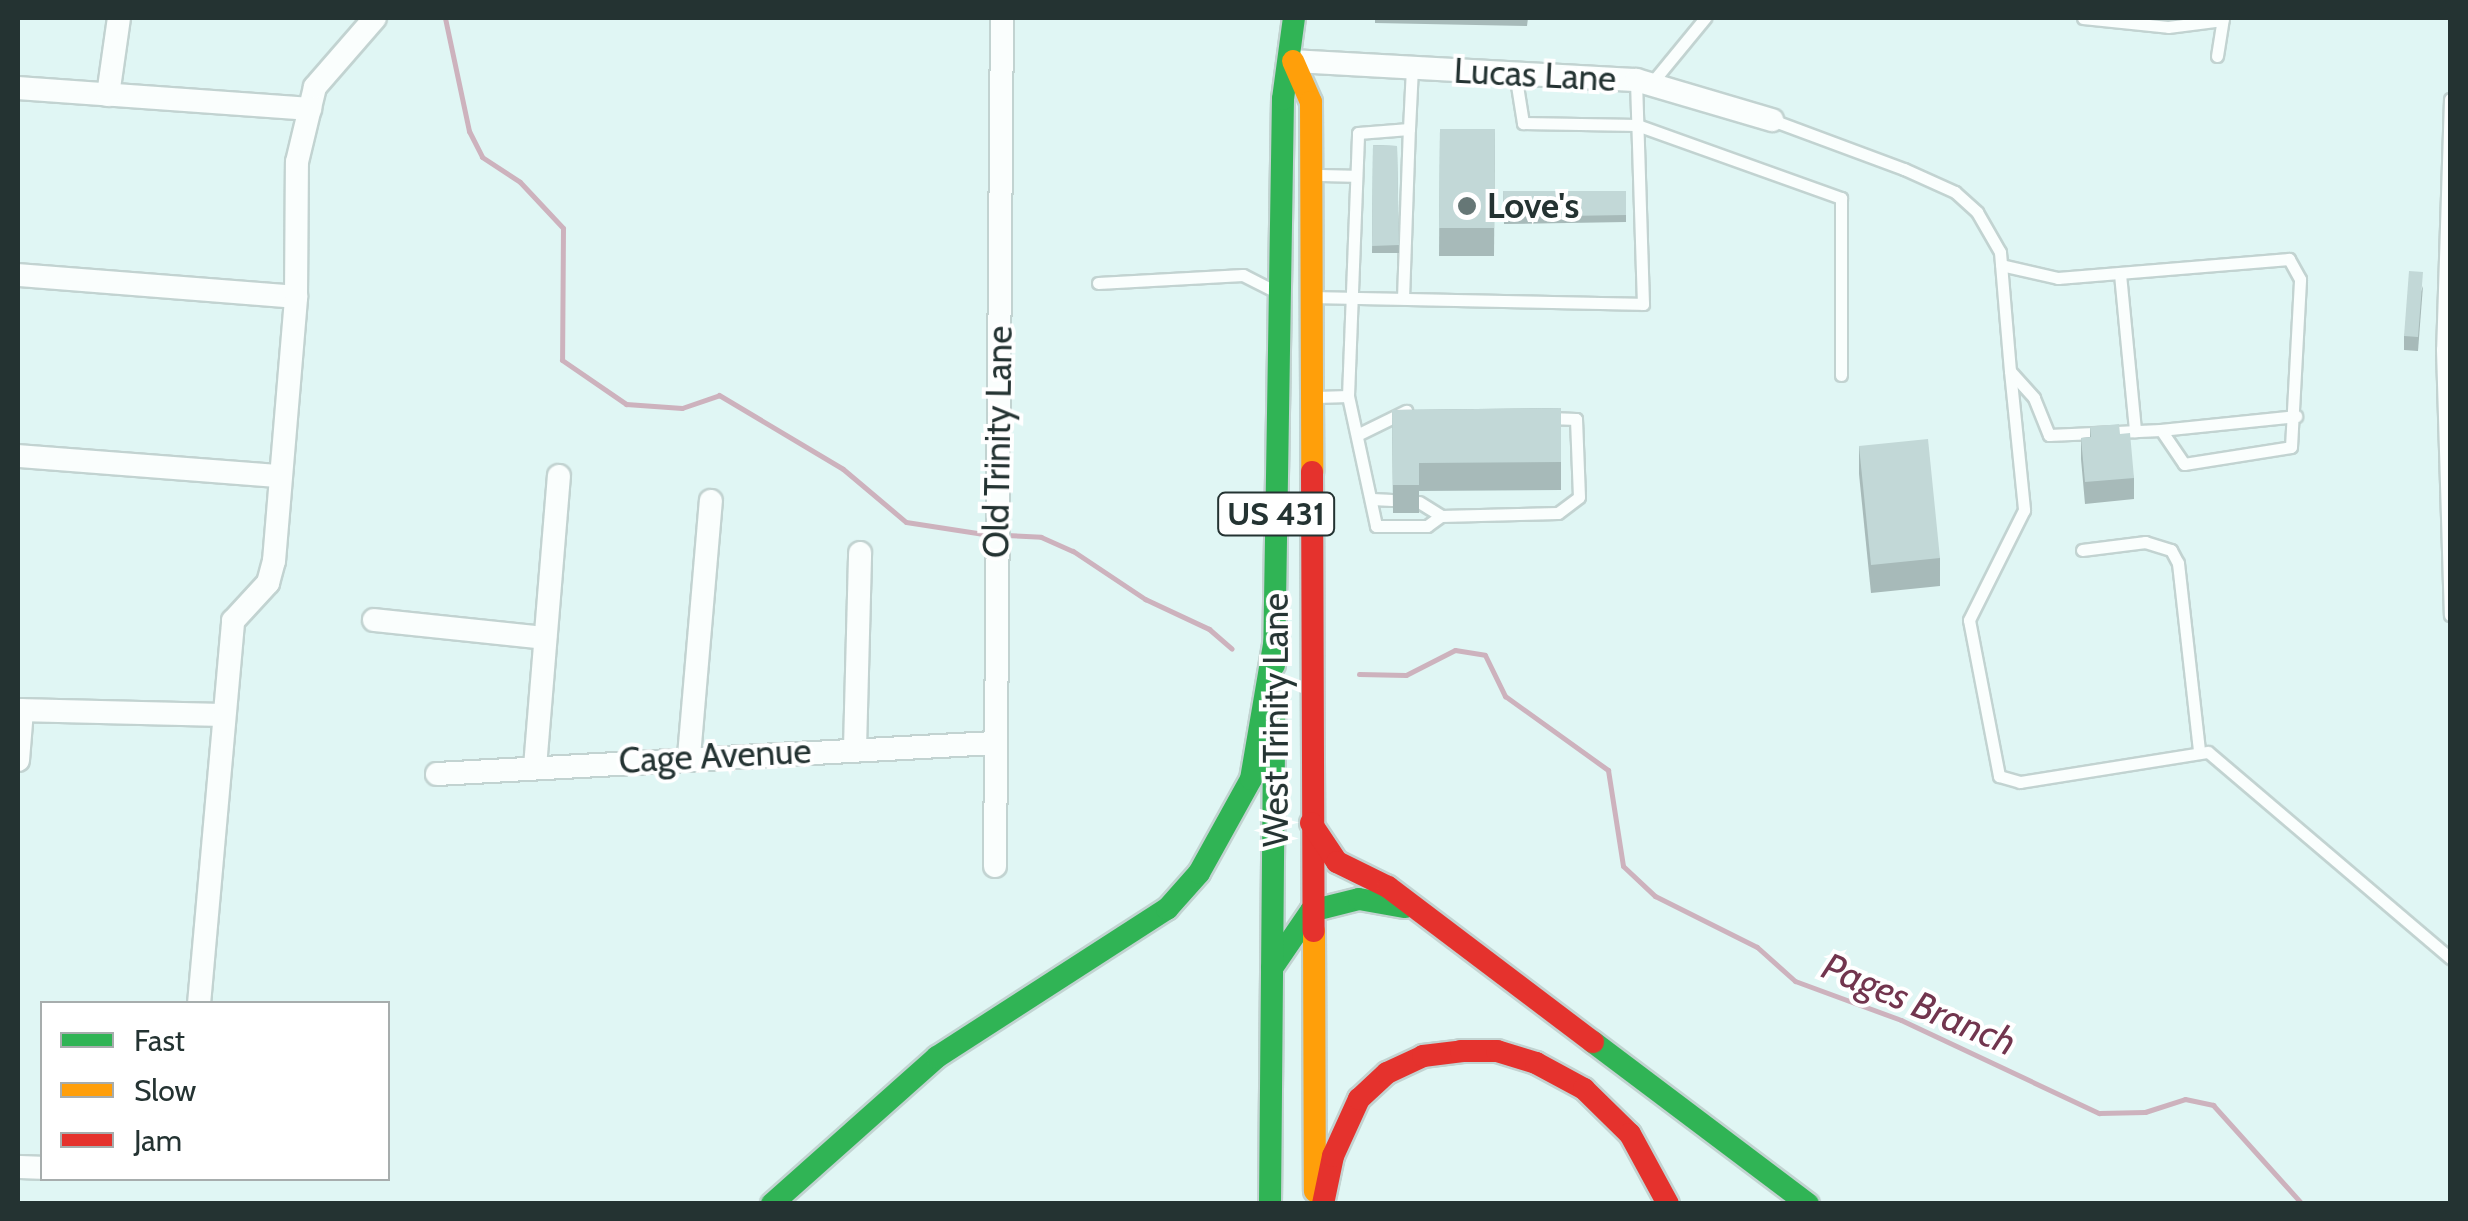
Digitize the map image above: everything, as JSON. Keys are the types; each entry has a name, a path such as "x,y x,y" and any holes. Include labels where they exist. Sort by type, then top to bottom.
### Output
{"main road":[{"name":"West Trinity Lane","path":"1270,1204 1282,174 1284,99 1293,61 1294,18"},
{"name":"West Trinity Lane","path":"1293,61 1311,102 1315,1204"},
{"path":"772,1204 937,1057 1167,909 1199,873 1251,779 1275,639"},
{"path":"1311,823 1337,862 1418,910 1808,1204"},
{"path":"1272,968 1311,911 1359,898 1418,910"},
{"path":"1323,1204 1333,1156 1359,1099 1386,1074 1422,1056 1461,1050 1497,1051 1536,1063 1584,1089 1630,1134 1668,1204"}],"street":[{"path":"108,94 119,18"},
{"path":"199,1001 233,620 268,582 274,561 278,476 296,296 297,162 315,87 375,18"},
{"name":"Old Trinity Lane","path":"995,866 993,742 1002,18"},
{"name":"Lucas Lane","path":"1293,61 1643,83 1772,120"},
{"path":"18,88 310,109"},
{"path":"18,275 296,296"},
{"path":"18,456 278,476"},
{"path":"535,767 559,476"},
{"path":"689,756 712,501"},
{"path":"855,748 860,553"},
{"path":"374,620 545,638"},
{"path":"18,760 20,710 223,715"},
{"name":"Cage Avenue","path":"437,774 689,756 993,742"}],"lane":[{"path":"1098,283 1244,274 1280,295 1644,304 1637,125 1643,83 1705,18"},
{"path":"2083,18 2168,27 2223,19 2217,56"},
{"path":"1403,298 1412,68"},
{"path":"1515,74 1523,123 1637,125 1841,198 1842,375"},
{"path":"2450,99 2446,349 2450,615"},
{"path":"1772,120 1955,192 1977,212 2001,265 2024,510 1969,620 1994,768 2020,782 2198,751 2221,758 2450,958"},
{"path":"1409,130 1358,132 1348,396 1376,526 1427,526 1441,516 1558,513 1579,497 1576,419 1540,417"},
{"path":"1282,174 1356,176"},
{"path":"2001,265 2058,278 2289,258 2300,279 2296,416 2285,452 2184,464 2160,430"},
{"path":"2120,274 2135,432"},
{"path":"2010,371 2034,398 2049,435 2135,432 2296,416"},
{"path":"1278,398 1348,396"},
{"path":"1357,435 1399,411 1416,412"},
{"path":"1372,499 1392,500"},
{"path":"1420,502 1441,516"},
{"path":"2082,550 2145,542 2171,550 2178,562 2198,751"}],"building":[{"name":"Love's","path":"1440,129 1495,129 1494,228 1439,228"},
{"name":"Love's","path":"1373,145 1397,146 1399,245 1372,246"},
{"name":"Love's","path":"1503,191 1626,191 1626,215 1504,217"},
{"path":"2409,271 2423,272 2418,337 2404,336"},
{"path":"1561,408 1561,462 1419,463 1419,485 1393,485 1392,410"},
{"path":"2119,424 2120,434 2130,433 2134,478 2085,482 2081,438 2091,437 2090,427"},
{"path":"1928,439 1940,558 1871,565 1859,446"}],"waterway":[{"name":"Pages Branch","path":"445,18 469,131 482,157 520,182 563,228 562,360 626,404 682,408 719,395 843,469 906,522 990,535"},
{"name":"Pages Branch","path":"1006,535 1041,537 1073,551 1145,599 1209,629 1232,649"},
{"name":"Pages Branch","path":"1359,674 1406,675 1455,650 1485,655 1505,696 1608,770 1623,866 1655,896 1757,947 1795,981 1901,1020 2099,1113 2145,1112 2185,1099 2213,1105 2302,1204"}],"traffic: fast":[{"path":"1274,665 1283,99 1294,18"},
{"path":"772,1204 937,1057 1167,909 1199,873 1251,779 1275,639"},
{"path":"1270,1204 1274,717"},
{"path":"1272,968 1311,911 1359,899 1405,907"},
{"path":"1593,1042 1808,1204"}],"traffic: slow":[{"path":"1293,61 1311,102 1312,472"},
{"path":"1314,931 1315,1191"}],"traffic: jam":[{"path":"1312,472 1314,931"},
{"path":"1311,823 1337,862 1388,887 1593,1042"},
{"path":"1323,1204 1333,1156 1359,1099 1387,1073 1423,1056 1461,1051 1497,1051 1536,1063 1584,1089 1630,1134 1668,1204"}],"place":[{"name":"Love's","path":"1467,206"}]}
